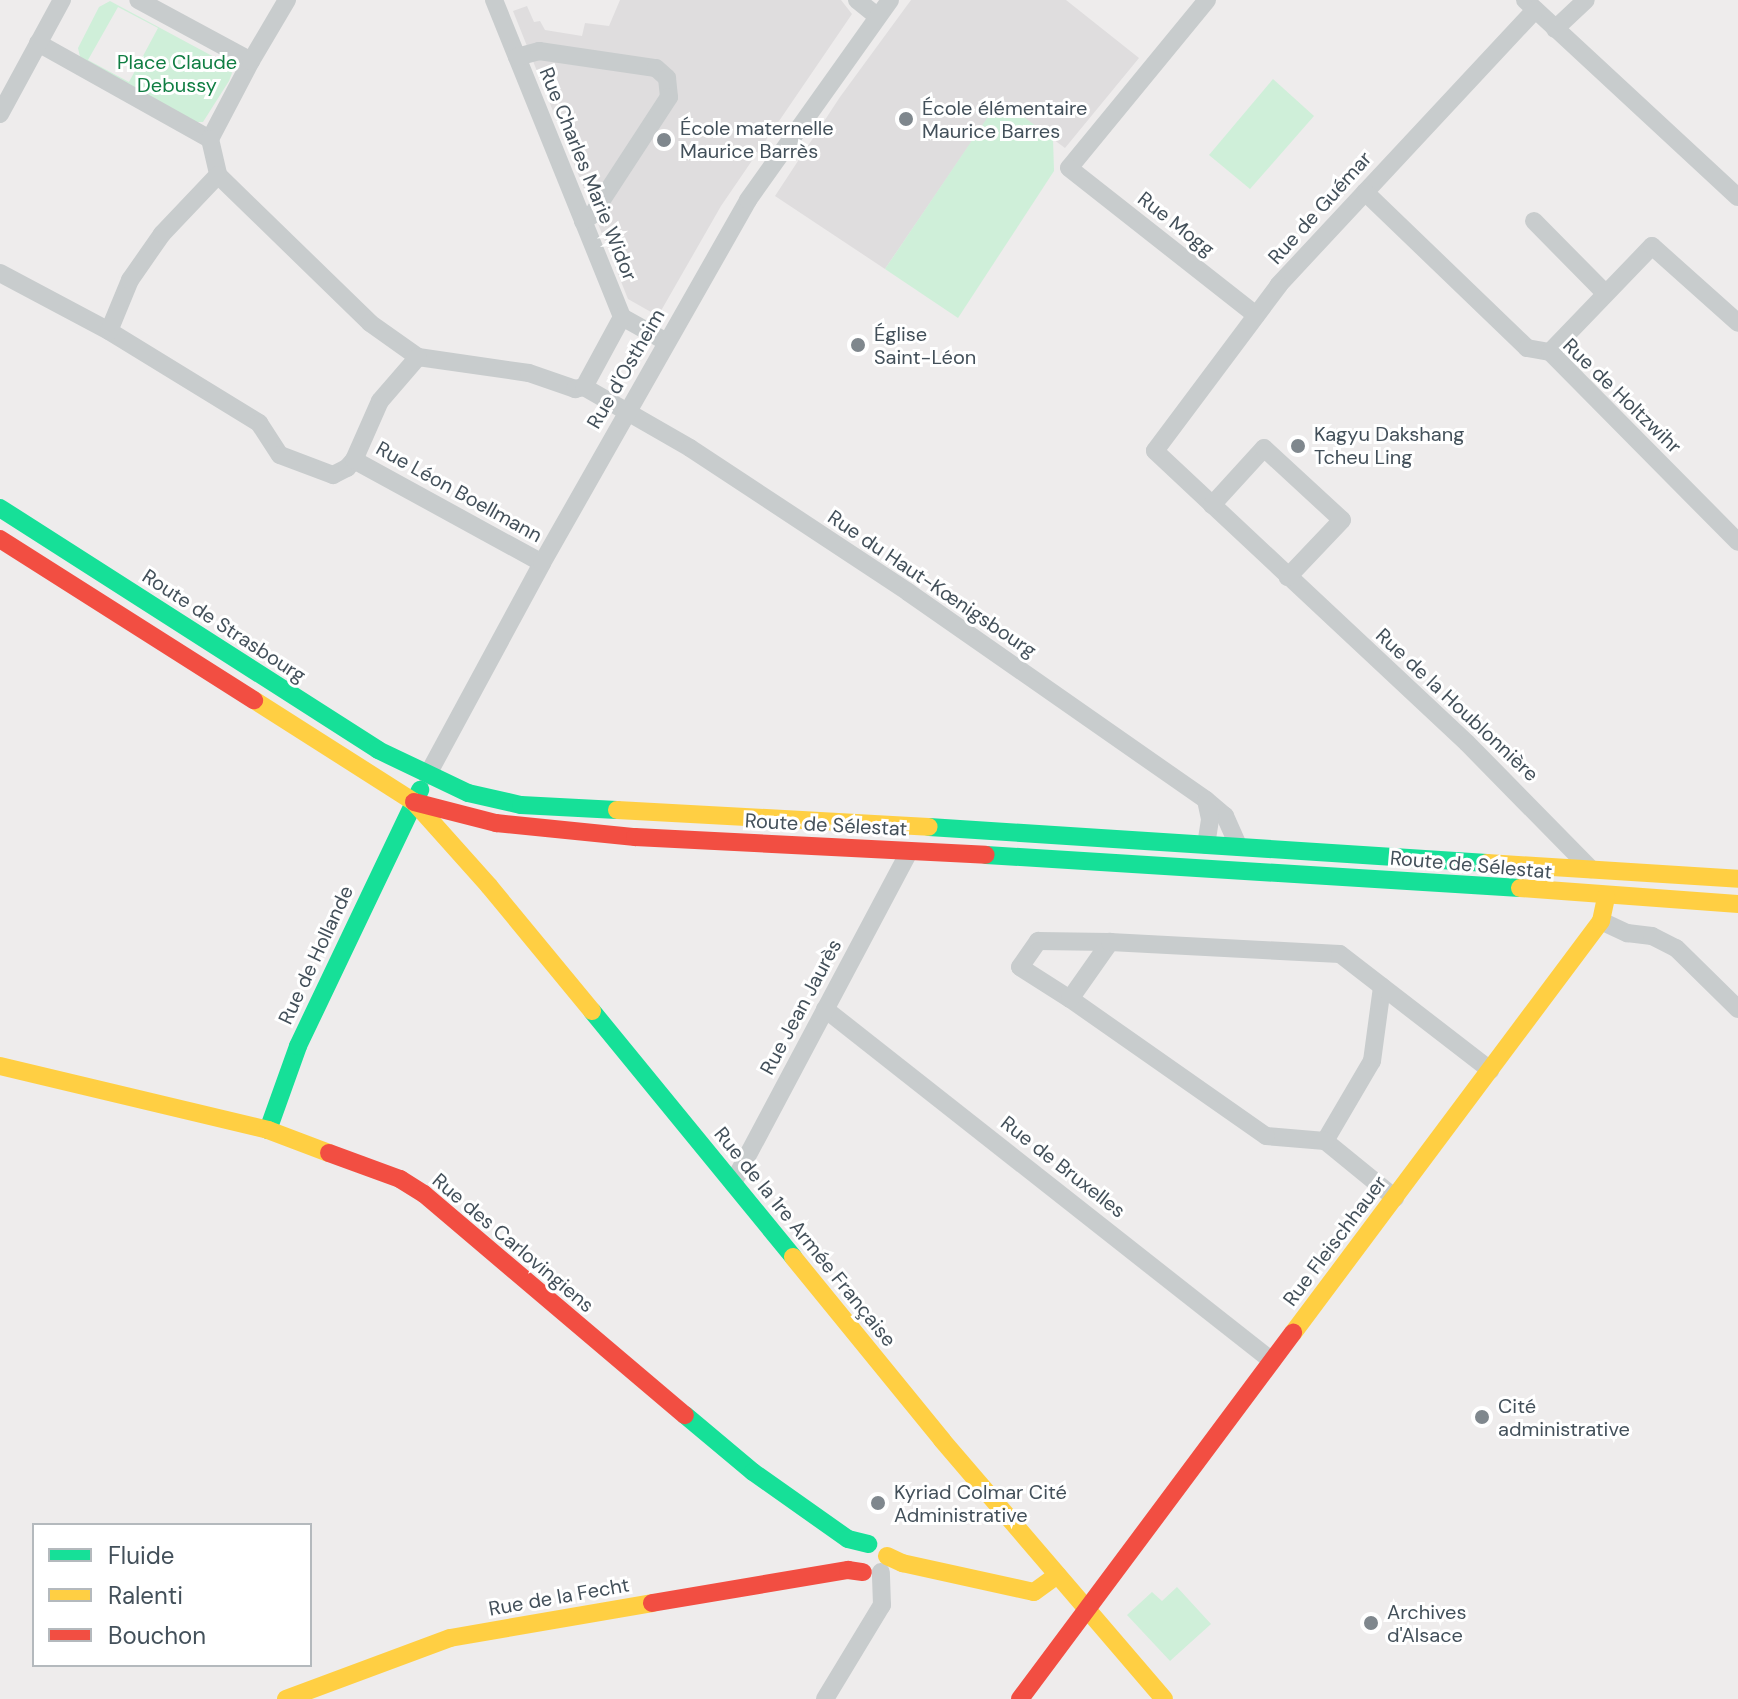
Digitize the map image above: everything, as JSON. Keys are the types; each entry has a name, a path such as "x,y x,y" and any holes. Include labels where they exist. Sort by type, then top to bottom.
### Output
{"main road":[{"name":"Route de Strasbourg","path":"0,508 378,750 427,776"},
{"path":"0,539 414,802"},
{"name":"Rue de Hollande","path":"268,1130 298,1046 427,776"},
{"name":"Route de Sélestat","path":"427,776 468,793 521,805 612,808 1738,879"},
{"name":"Route de Sélestat","path":"414,802 496,823 635,837 1238,868 1606,897 1738,904"},
{"name":"Rue de la 1re Armée Française","path":"414,802 474,848 733,1183 942,1440 1164,1699"},
{"path":"474,848 496,823"},
{"path":"1238,868 1239,847"},
{"path":"1591,869 1606,897"},
{"name":"Rue Fleischhauer","path":"1020,1699 1601,921 1606,897"},
{"name":"Rue des Carlovingiens","path":"0,1066 268,1130 400,1179 424,1194 671,1406 753,1472 848,1539 872,1563"},
{"name":"Rue de la Fecht","path":"286,1699 450,1638 872,1563 1034,1592 1057,1575"}],"street":[{"path":"0,114 62,0"},
{"path":"138,0 251,61"},
{"path":"287,0 210,139 218,175 370,323 418,357"},
{"name":"Rue Charles Marie Widor","path":"494,0 622,317"},
{"path":"857,0 877,16"},
{"name":"Rue d'Ostheim","path":"427,776 542,563 748,200 890,0"},
{"name":"Rue Mogg","path":"1207,0 1069,168 1256,315"},
{"path":"1555,29 1586,0"},
{"path":"1530,5 1738,197"},
{"name":"Rue de Guémar","path":"1155,451 1256,315 1530,5"},
{"path":"38,43 210,139"},
{"path":"517,57 539,51 656,68 667,78 669,97 592,215 583,221"},
{"path":"109,331 130,280 162,234 218,175"},
{"name":"Rue de Holtzwihr","path":"1365,192 1527,348 1550,352 1738,542"},
{"path":"1534,221 1605,293"},
{"path":"1550,352 1652,246 1738,323"},
{"name":"Rue Léon Boellmann","path":"0,273 109,331 259,423 280,455 333,475 354,460 380,401 418,357"},
{"path":"622,317 667,342"},
{"name":"Rue d'Ostheim","path":"584,387 622,317"},
{"name":"Rue du Haut-Kœnigsbourg","path":"418,357 529,373 575,389 584,387 690,448 908,592 1206,800 1225,816 1239,847"},
{"path":"1212,505 1264,448 1342,520 1288,577"},
{"name":"Rue de la Houblonnière","path":"1155,451 1467,743 1591,869"},
{"name":"Rue Léon Boellmann","path":"354,460 542,563"},
{"path":"1206,800 1210,819 1206,845"},
{"name":"Rue Jean Jaurès","path":"733,1183 909,852"},
{"path":"1601,921 1627,933 1652,936 1676,948 1738,1009"},
{"path":"1395,1198 1325,1141 1266,1136 1020,967 1038,941 1340,954 1490,1070"},
{"path":"1070,999 1110,942"},
{"path":"1325,1141 1372,1061 1382,987"},
{"name":"Rue de Bruxelles","path":"825,1009 1272,1361"},
{"path":"825,1699 882,1605 872,1563"}],"shaded area":[{"name":"École maternelle Maurice Barrès","path":"620,0 841,0 852,14 721,206 658,316 628,299 513,11 527,6 534,22 540,21 545,30 582,36 585,23 609,26"},
{"name":"École élémentaire Maurice Barres","path":"911,0 1066,0 1139,58 1065,148 1000,100 885,269 775,196 840,97"}],"green space":[{"name":"Place Claude Debussy","path":"110,1 229,65 232,73 229,81 203,122 196,122 80,57 78,48 99,7","holes":["118,7 158,28 129,82 88,60"]},
{"path":"1273,79 1314,116 1250,189 1209,155"},
{"path":"1000,99 1053,139 1054,171 958,318 885,269"},
{"path":"1177,1587 1211,1624 1170,1661 1127,1615 1152,1592 1162,1601"}],"traffic: fast":[{"path":"0,508 378,750 468,793 521,805 617,810"},
{"path":"268,1130 298,1046 420,790"},
{"path":"929,827 1487,863"},
{"path":"986,855 1520,888"},
{"path":"592,1011 793,1257"},
{"path":"685,1415 753,1472 848,1539 868,1544"}],"traffic: slow":[{"path":"254,700 414,802 489,886 592,1011"},
{"path":"617,810 929,827"},
{"path":"1487,863 1738,879"},
{"path":"1520,888 1738,904"},
{"path":"1293,1333 1601,921 1606,897"},
{"path":"0,1066 268,1130 329,1153"},
{"path":"793,1257 942,1440 1164,1699"},
{"path":"887,1556 902,1563 1034,1592 1057,1575"},
{"path":"286,1699 450,1638 652,1603"}],"traffic: jam":[{"path":"0,539 254,700"},
{"path":"414,802 496,823 635,837 986,855"},
{"path":"329,1153 400,1179 424,1194 685,1415"},
{"path":"1020,1699 1293,1333"},
{"path":"652,1603 848,1570 863,1572"}],"place":[{"name":"École élémentaire Maurice Barres","path":"906,119"},
{"name":"École maternelle Maurice Barrès","path":"664,140"},
{"name":"Église Saint-Léon","path":"858,345"},
{"name":"Kagyu Dakshang Tcheu Ling","path":"1298,446"},
{"name":"Cité administrative","path":"1482,1417"},
{"name":"Kyriad Colmar Cité Administrative","path":"878,1503"},
{"name":"Archives d'Alsace","path":"1371,1623"}]}
